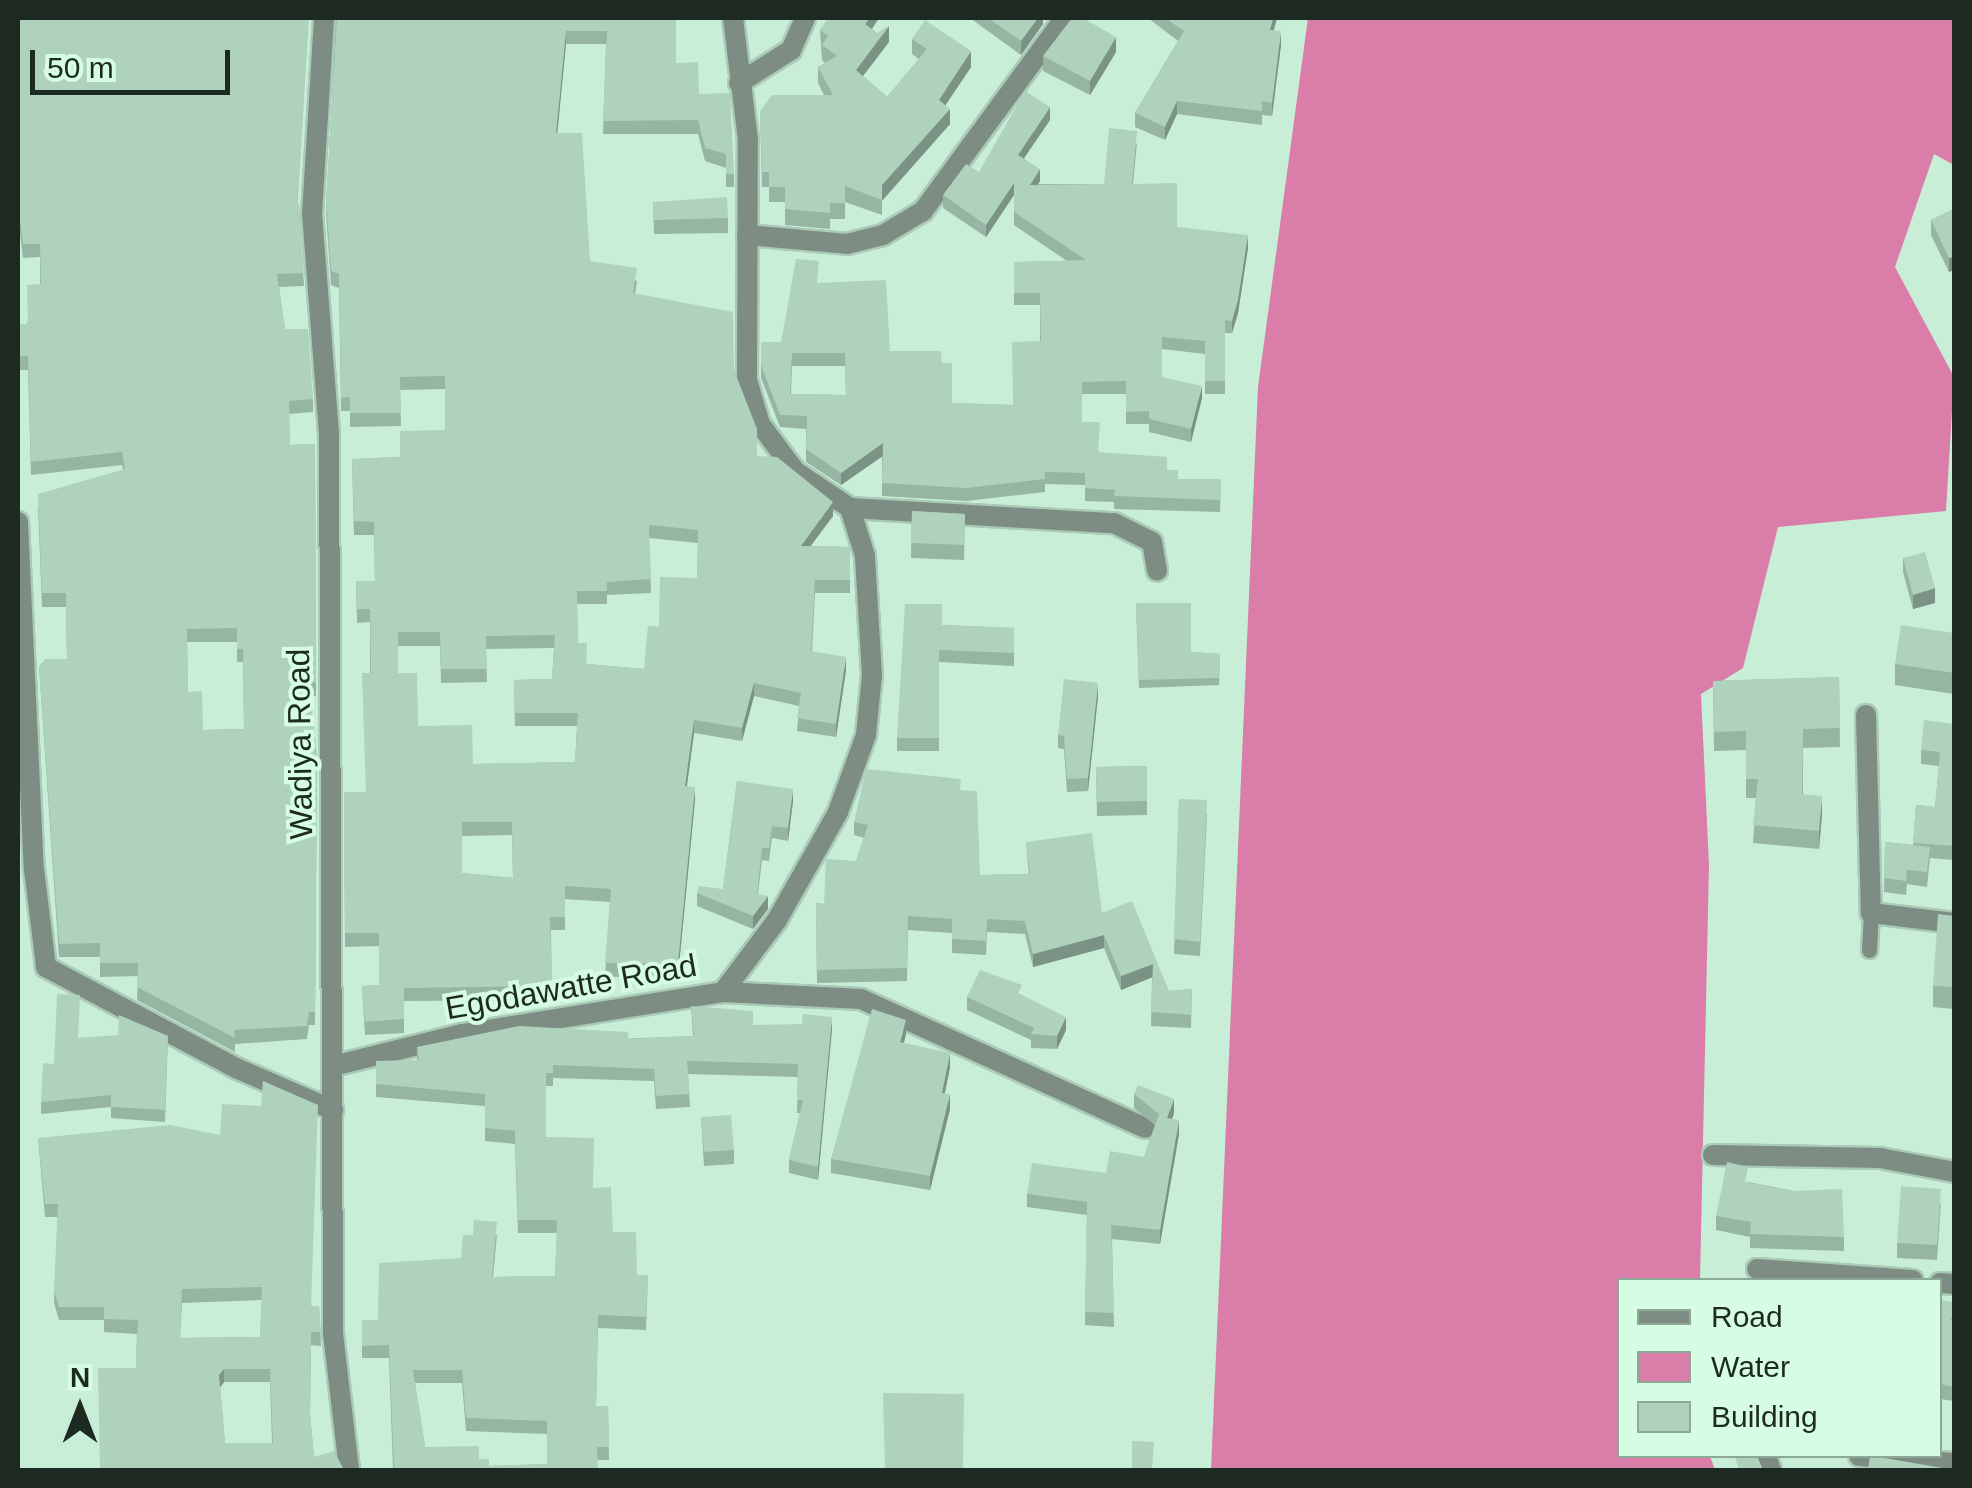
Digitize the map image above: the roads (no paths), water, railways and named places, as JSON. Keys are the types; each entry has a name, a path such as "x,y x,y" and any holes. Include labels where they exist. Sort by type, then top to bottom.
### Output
{"street":[{"name":"Wadiya Road","path":"324,18 312,213 329,435 333,1333 350,1470"},
{"path":"733,18 748,140 747,380 760,424 795,470 850,508 1114,523 1152,542 1157,572"},
{"path":"739,84 791,50 805,18"},
{"path":"747,236 848,244 883,234 923,211 1065,18"},
{"name":"Egodawatte Road","path":"333,1066 462,1034 723,992 777,920 820,843 866,735 872,675 866,556 850,508"},
{"path":"18,522 34,869 46,967 236,1068 333,1110"},
{"path":"1866,714 1871,913 1954,923"},
{"path":"723,992 861,998 1145,1128"},
{"path":"1714,1155 1880,1158 1954,1172"},
{"path":"1756,1268 1887,1278"},
{"path":"1885,1458 1954,1463"}],"lane":[{"path":"1870,950 1871,913"}],"water":[{"path":"1308,18 1954,18 1954,165 1934,154 1895,267 1954,377 1946,511 1778,527 1743,668 1701,694 1709,865 1700,1278 1617,1278 1617,1458 1711,1458 1715,1470 1211,1470 1258,387"}]}
